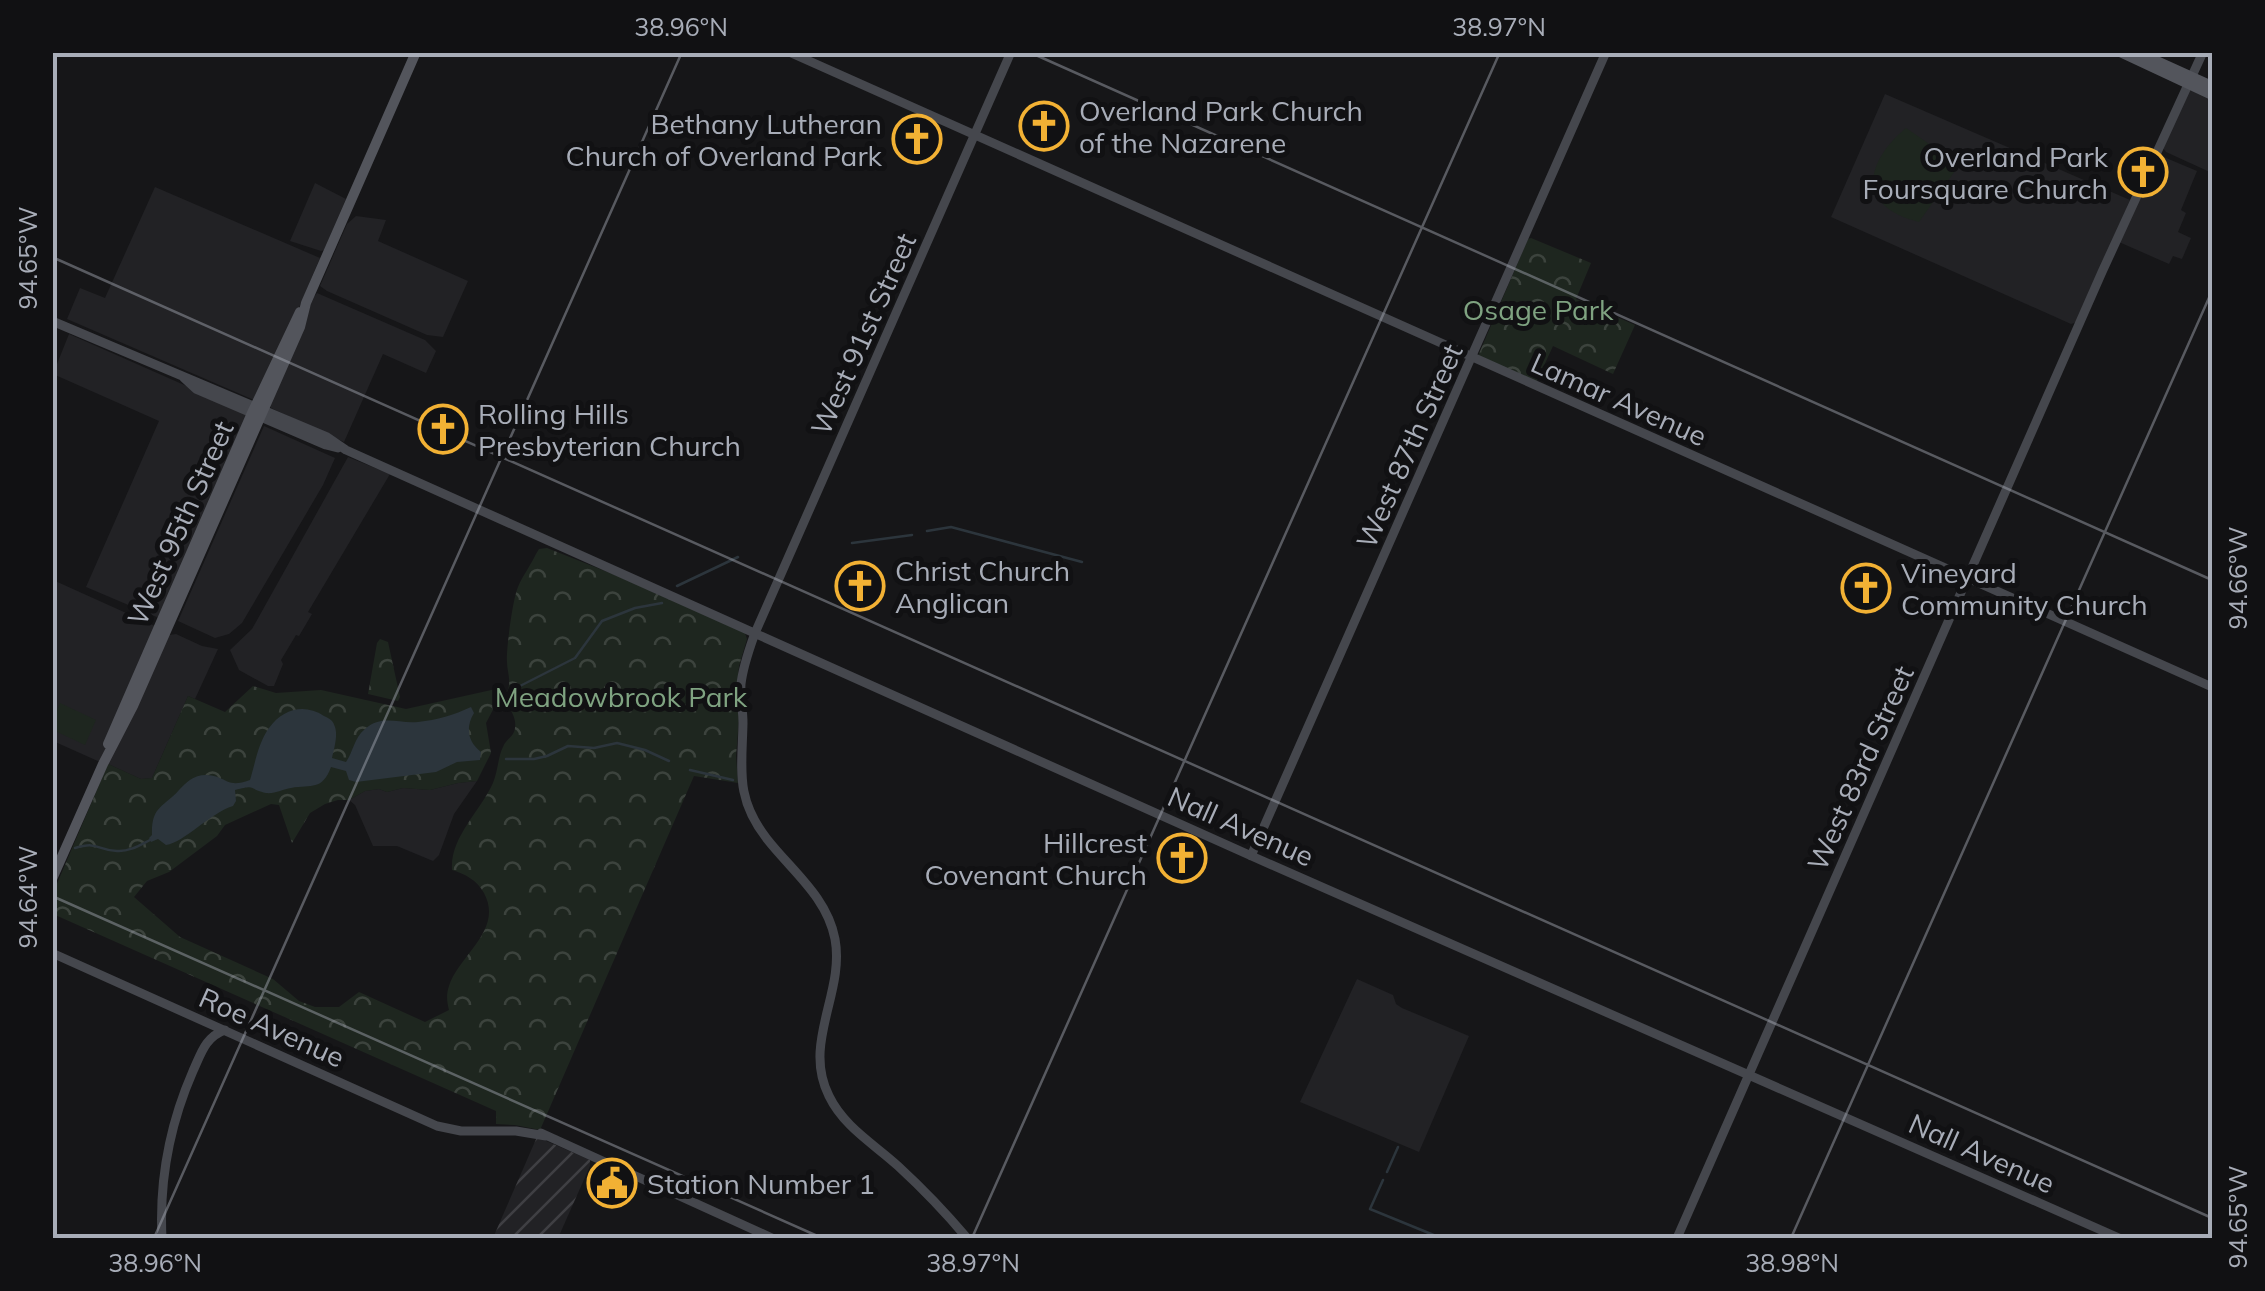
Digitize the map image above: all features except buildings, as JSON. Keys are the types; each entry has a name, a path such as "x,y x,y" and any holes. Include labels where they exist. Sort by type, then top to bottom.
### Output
{"main road":[{"name":"West 95th Street","path":"52,878 102,764 134,706 416,52"},
{"path":"2120,52 2212,86"},
{"path":"2137,52 2212,94"}],"street":[{"name":"Lamar Avenue","path":"790,52 2212,686"},
{"name":"West 91st Street","path":"967,1238 926,1192 845,1121 826,1089 819,1051 835,968 834,932 816,896 760,830 746,801 740,774 741,685 755,633 1012,52"},
{"name":"West 87th Street","path":"1251,856 1606,52"},
{"name":"West 83rd Street","path":"1677,1238 2200,52"},
{"name":"Nall Avenue","path":"52,321 200,381 326,445 346,450 1251,856 2119,1238"},
{"name":"Roe Avenue","path":"52,953 430,1123 448,1129 546,1136 766,1237"},
{"path":"162,1238 161,1194 170,1136 205,1044 202,1020"},
{"path":"205,1044 225,1030"}],"shaded area":[{"path":"2192,90 2212,97 2212,173 2163,148"},
{"path":"1885,94 2130,200 2077,322 2071,324 1831,217"},
{"path":"2159,155 2197,171 2181,210 2186,213 2178,232 2191,238 2182,259 2173,256 2169,264 2119,242"},
{"path":"315,183 346,199 321,251 290,241"},
{"path":"155,187 320,258 254,400 67,319 80,288 105,298"},
{"path":"356,216 386,220 378,241 468,281 443,337 427,335 320,286 347,224"},
{"path":"317,293 425,340 436,351 426,373 383,354 344,442 270,405"},
{"path":"69,334 247,415 159,618 86,587 159,421 53,374"},
{"path":"264,426 335,458 242,623 229,634 215,638 178,621"},
{"path":"348,457 390,474 308,612 312,614 281,660 274,686 268,686 239,670 230,650 252,629"},
{"path":"53,580 155,626 100,762 53,741"},
{"path":"169,635 218,649 195,699 188,696 152,778 141,779 108,764"},
{"path":"471,707 474,713 469,734 481,752 480,760 457,762 436,772 356,782 349,780 346,771 331,767 316,785 269,793 250,787 235,790 233,806 181,839 166,845 149,838 156,812 194,778 213,776 231,783 250,780 265,734 287,712 309,710 331,720 336,734 332,758 346,762 358,737 371,724 432,720"},
{"path":"477,781 454,814 439,855 433,861 397,846 373,846 355,805 349,800 365,791 430,790"},
{"path":"1357,979 1393,995 1402,1008 1469,1036 1419,1152 1300,1102"},
{"path":"537,1137 590,1160 590,1166 558,1238 493,1238"}],"green space":[{"path":"1906,128 1957,163 1919,222 1885,206 1876,195 1873,182 1882,155"},
{"name":"Osage Park","path":"1531,238 1591,263 1576,299 1635,325 1613,374 1553,346 1536,383 1478,356"},
{"name":"Meadowbrook Park","path":"547,548 745,633 747,639 736,697 738,783 694,776 540,1130 496,1124 496,1111 53,914 53,893 108,764 141,779 152,778 188,696 225,712 253,686 276,693 321,690 406,709 496,689 497,702 486,723 491,753 477,781 430,790 365,791 349,800 325,804 310,813 292,843 279,805 271,804 225,825 217,836 169,872 147,881 134,897 180,937 273,979 299,1001 315,1007 339,1007 359,992 425,1022 449,1010 449,986 484,931 489,906 478,884 452,870 453,858 461,836 493,783 501,751 514,731 515,720 506,694 512,612 522,578 539,549"},
{"path":"380,639 388,642 398,701 368,694"},
{"path":"60,703 96,720 85,745 53,730"}],"waterway":[{"path":"927,531 951,527 1082,562"},
{"path":"852,543 912,535"},
{"path":"677,586 738,557"},
{"path":"518,687 575,658 602,621 662,603"},
{"path":"506,759 534,759 568,746 594,748 617,743 669,761"},
{"path":"690,770 733,780"},
{"path":"75,848 93,846 121,851 150,840"},
{"path":"1387,1172 1398,1147"},
{"path":"1383,1180 1370,1209 1441,1238"}],"place":[{"name":"Overland Park Church of the Nazarene","path":"1044,126"},
{"name":"Bethany Lutheran Church of Overland Park","path":"917,139"},
{"name":"Overland Park Foursquare Church","path":"2143,172"},
{"name":"Rolling Hills Presbyterian Church","path":"443,429"},
{"name":"Christ Church Anglican","path":"860,586"},
{"name":"Vineyard Community Church","path":"1866,588"},
{"name":"Hillcrest Covenant Church","path":"1182,858"},
{"name":"Station Number 1","path":"612,1183"}]}
